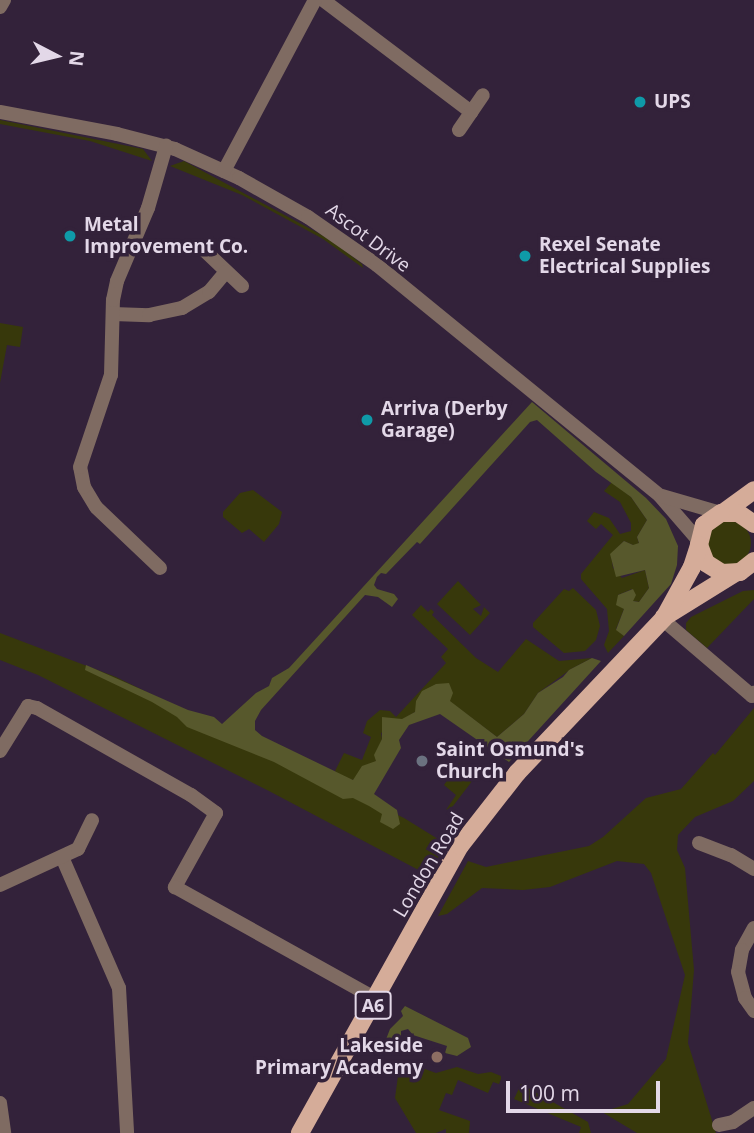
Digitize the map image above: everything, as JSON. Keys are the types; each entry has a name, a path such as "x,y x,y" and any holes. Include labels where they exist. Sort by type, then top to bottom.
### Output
{"main road":[{"path":"722,512 754,490"},
{"path":"722,512 738,513 754,524"},
{"name":"London Road","path":"300,1133 460,846 514,776 663,618 692,567 707,521 722,512"},
{"path":"699,543 702,558 711,567 722,573 747,570"},
{"name":"London Road","path":"663,618 747,570"}],"street":[{"path":"0,7 4,0"},
{"path":"224,171 314,0"},
{"path":"323,0 471,112"},
{"path":"459,130 483,94"},
{"name":"Ascot Drive","path":"0,111 166,146 224,171 308,217 377,265 660,496 699,543"},
{"path":"160,568 96,507 80,473 82,455 111,374 113,314 123,261 148,208 166,146"},
{"path":"205,251 242,286"},
{"path":"113,314 149,315 182,308 204,296 226,272"},
{"name":"Ascot Drive","path":"660,496 722,512"},
{"path":"663,618 752,696 754,693"},
{"path":"0,751 28,706 37,708 200,801 216,813 175,887 376,999"},
{"path":"0,885 82,845 92,837 92,820"},
{"path":"699,843 731,855 754,870"},
{"path":"62,857 119,988 127,1133"},
{"path":"754,928 742,950 738,972 745,998 754,1011"},
{"path":"0,1103 4,1133"},
{"path":"730,1127 754,1108"}],"shaded area":[{"path":"0,120 143,149 152,161 90,141 0,124"},
{"path":"184,161 331,240 362,264 363,268 323,239 242,195 170,166"},
{"path":"0,323 23,327 20,347 7,345 0,383"},
{"path":"532,402 646,498 666,519 678,546 677,565 671,584 624,636 616,630 624,609 616,605 618,595 633,589 636,595 633,601 639,602 649,588 645,570 616,577 610,554 624,541 633,545 639,543 637,537 647,520 631,497 596,472 537,420 530,422 420,544 417,542 386,574 381,573 377,577 374,585 377,589 394,594 398,599 392,607 378,597 365,595 261,710 255,721 255,730 262,736 353,780 362,766 376,761 374,755 382,739 382,717 402,719 415,712 416,701 422,691 436,684 449,683 453,693 450,701 497,737 524,714 538,693 569,670 592,658 601,661 509,762 440,714 409,725 399,740 401,748 374,794 397,810 400,824 393,829 380,822 382,814 369,806 353,798 343,799 274,762 187,727 177,717 152,702 85,670 86,665 188,710 214,717 222,724 256,693 269,686 272,678 289,668"},
{"path":"612,482 631,497 647,520 637,537 639,543 635,546 624,541 611,554 613,568 622,578 645,570 649,588 639,602 633,601 632,589 618,595 624,609 616,629 624,636 608,653 604,645 609,631 607,609 581,579 581,574 613,535 601,524 596,529 587,521 594,512 609,518 620,534 631,531 631,523 620,502 604,491"},
{"path":"253,490 282,512 279,524 264,542 249,529 242,533 223,517 223,512 240,493"},
{"path":"729,521 744,528 751,543 744,558 729,565 714,558 707,543 714,528"},
{"path":"458,581 481,605 473,609 481,616 484,607 490,613 470,635 437,604"},
{"path":"573,588 596,610 600,626 596,640 585,651 564,653 533,627 533,623 564,589 569,591"},
{"path":"754,590 754,599 707,648 686,630 686,623 691,617 743,591"},
{"path":"421,605 428,612 431,609 434,612 432,615 476,658 498,672 526,639 559,661 592,658 571,669 538,693 524,714 497,737 449,701 436,684 415,712 381,733 376,761 353,780 342,777 335,771 344,753 362,760 371,737 363,733 367,721 380,710 390,711 396,717 446,663 441,657 448,649 412,615"},
{"path":"0,633 116,677 404,818 446,844 428,875 269,791 38,675 0,660"},
{"path":"754,708 754,781 733,801 695,817 678,835 677,850 685,868 694,970 688,1043 716,1133 637,1133 602,1112 628,1104 666,1059 685,975 651,873 644,864 617,861 550,887 523,890 482,888 447,914 438,916 468,861 486,867 589,846 603,837 646,798 681,789 713,753 715,755"},
{"path":"459,763 476,776 453,806 446,810 456,795 444,785"},
{"path":"405,1006 468,1038 471,1047 457,1056 445,1053 447,1046 413,1035 408,1029 401,1031 401,1038 385,1042 390,1029 403,1016 401,1011"},
{"path":"411,1064 436,1073 457,1067 478,1074 491,1072 501,1076 501,1079 499,1084 493,1082 488,1093 458,1080 452,1095 446,1093 439,1110 470,1121 469,1133 446,1133 446,1129 436,1133 416,1133 395,1098 398,1076"},
{"path":"521,1084 588,1122 591,1133 579,1133 581,1127 514,1099"}],"place":[{"name":"UPS","path":"640,102"},
{"name":"Metal Improvement Co.","path":"70,236"},
{"name":"Rexel Senate Electrical Supplies","path":"525,256"},
{"name":"Arriva (Derby Garage)","path":"367,420"},
{"name":"Saint Osmund's Church","path":"422,761"},
{"name":"Lakeside Primary Academy","path":"437,1057"}]}
